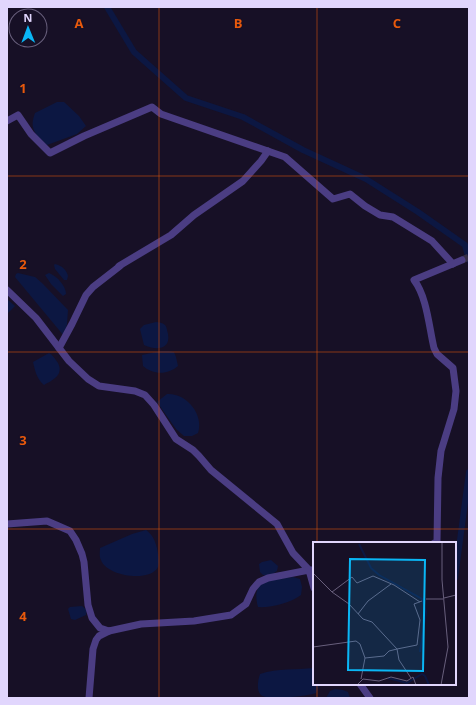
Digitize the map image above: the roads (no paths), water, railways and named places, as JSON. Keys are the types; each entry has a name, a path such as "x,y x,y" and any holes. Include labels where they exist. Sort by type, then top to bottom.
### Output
{"street":[{"path":"7,121 18,115 31,134 50,153 84,136 152,107 161,114 285,157 333,199 350,194 365,206 380,215 393,217 432,241 453,264"},
{"path":"59,348 86,295 94,287 120,266 171,235 194,215 243,181 268,151"},
{"path":"437,542 438,478 441,451 454,409 455,381 453,368 438,354 434,348 421,293 414,280 462,260"},
{"path":"7,290 36,318 69,361 88,379 99,386 135,391 146,395 154,404 176,439 193,450 211,470 277,524 292,554 312,570"},
{"path":"7,524 47,520 70,531 76,540 83,558 88,605 92,618 100,628 109,631"},
{"path":"89,698 93,649 99,636 109,631 141,624 187,622 231,615 246,604 258,582 268,578 312,570"},
{"path":"361,685 370,698"}],"water":[{"path":"57,102 64,102 79,116 86,126 77,134 47,145 34,131 33,119 35,113"},
{"path":"55,264 65,270 68,276 67,280 64,280 55,269"},
{"path":"18,273 35,277 68,310 64,336 15,277"},
{"path":"49,273 55,276 60,282 66,291 66,294 63,296 51,284 45,275"},
{"path":"7,299 15,306 7,314"},
{"path":"156,322 162,323 166,326 168,334 167,344 161,348 152,348 144,345 140,329 144,325"},
{"path":"161,351 174,352 178,366 170,371 160,373 151,371 143,366 142,355"},
{"path":"49,353 58,363 60,371 57,377 44,385 38,377 33,362"},
{"path":"167,394 181,397 192,406 198,419 198,433 192,436 184,436 176,429 157,402"},
{"path":"146,530 153,538 158,552 159,565 153,572 146,575 128,576 111,570 105,566 100,557 100,548 132,534"},
{"path":"271,560 278,566 277,571 270,576 263,575 260,572 259,564"},
{"path":"293,577 300,579 302,587 301,595 280,604 268,607 258,607 256,598 257,590 260,586 271,580"},
{"path":"82,606 87,610 86,615 75,620 71,619 68,609 70,607"},
{"path":"313,668 313,685 319,685 316,693 297,697 279,698 265,697 261,695 258,690 260,674 280,670"},
{"path":"335,689 348,692 350,698 326,698 330,691"}],"waterway":[{"path":"107,7 134,52 186,98 243,117 303,150 366,179 418,212 465,245 469,260"},
{"path":"456,570 469,472"}],"tunnel":[{"path":"462,260 469,257"}]}
